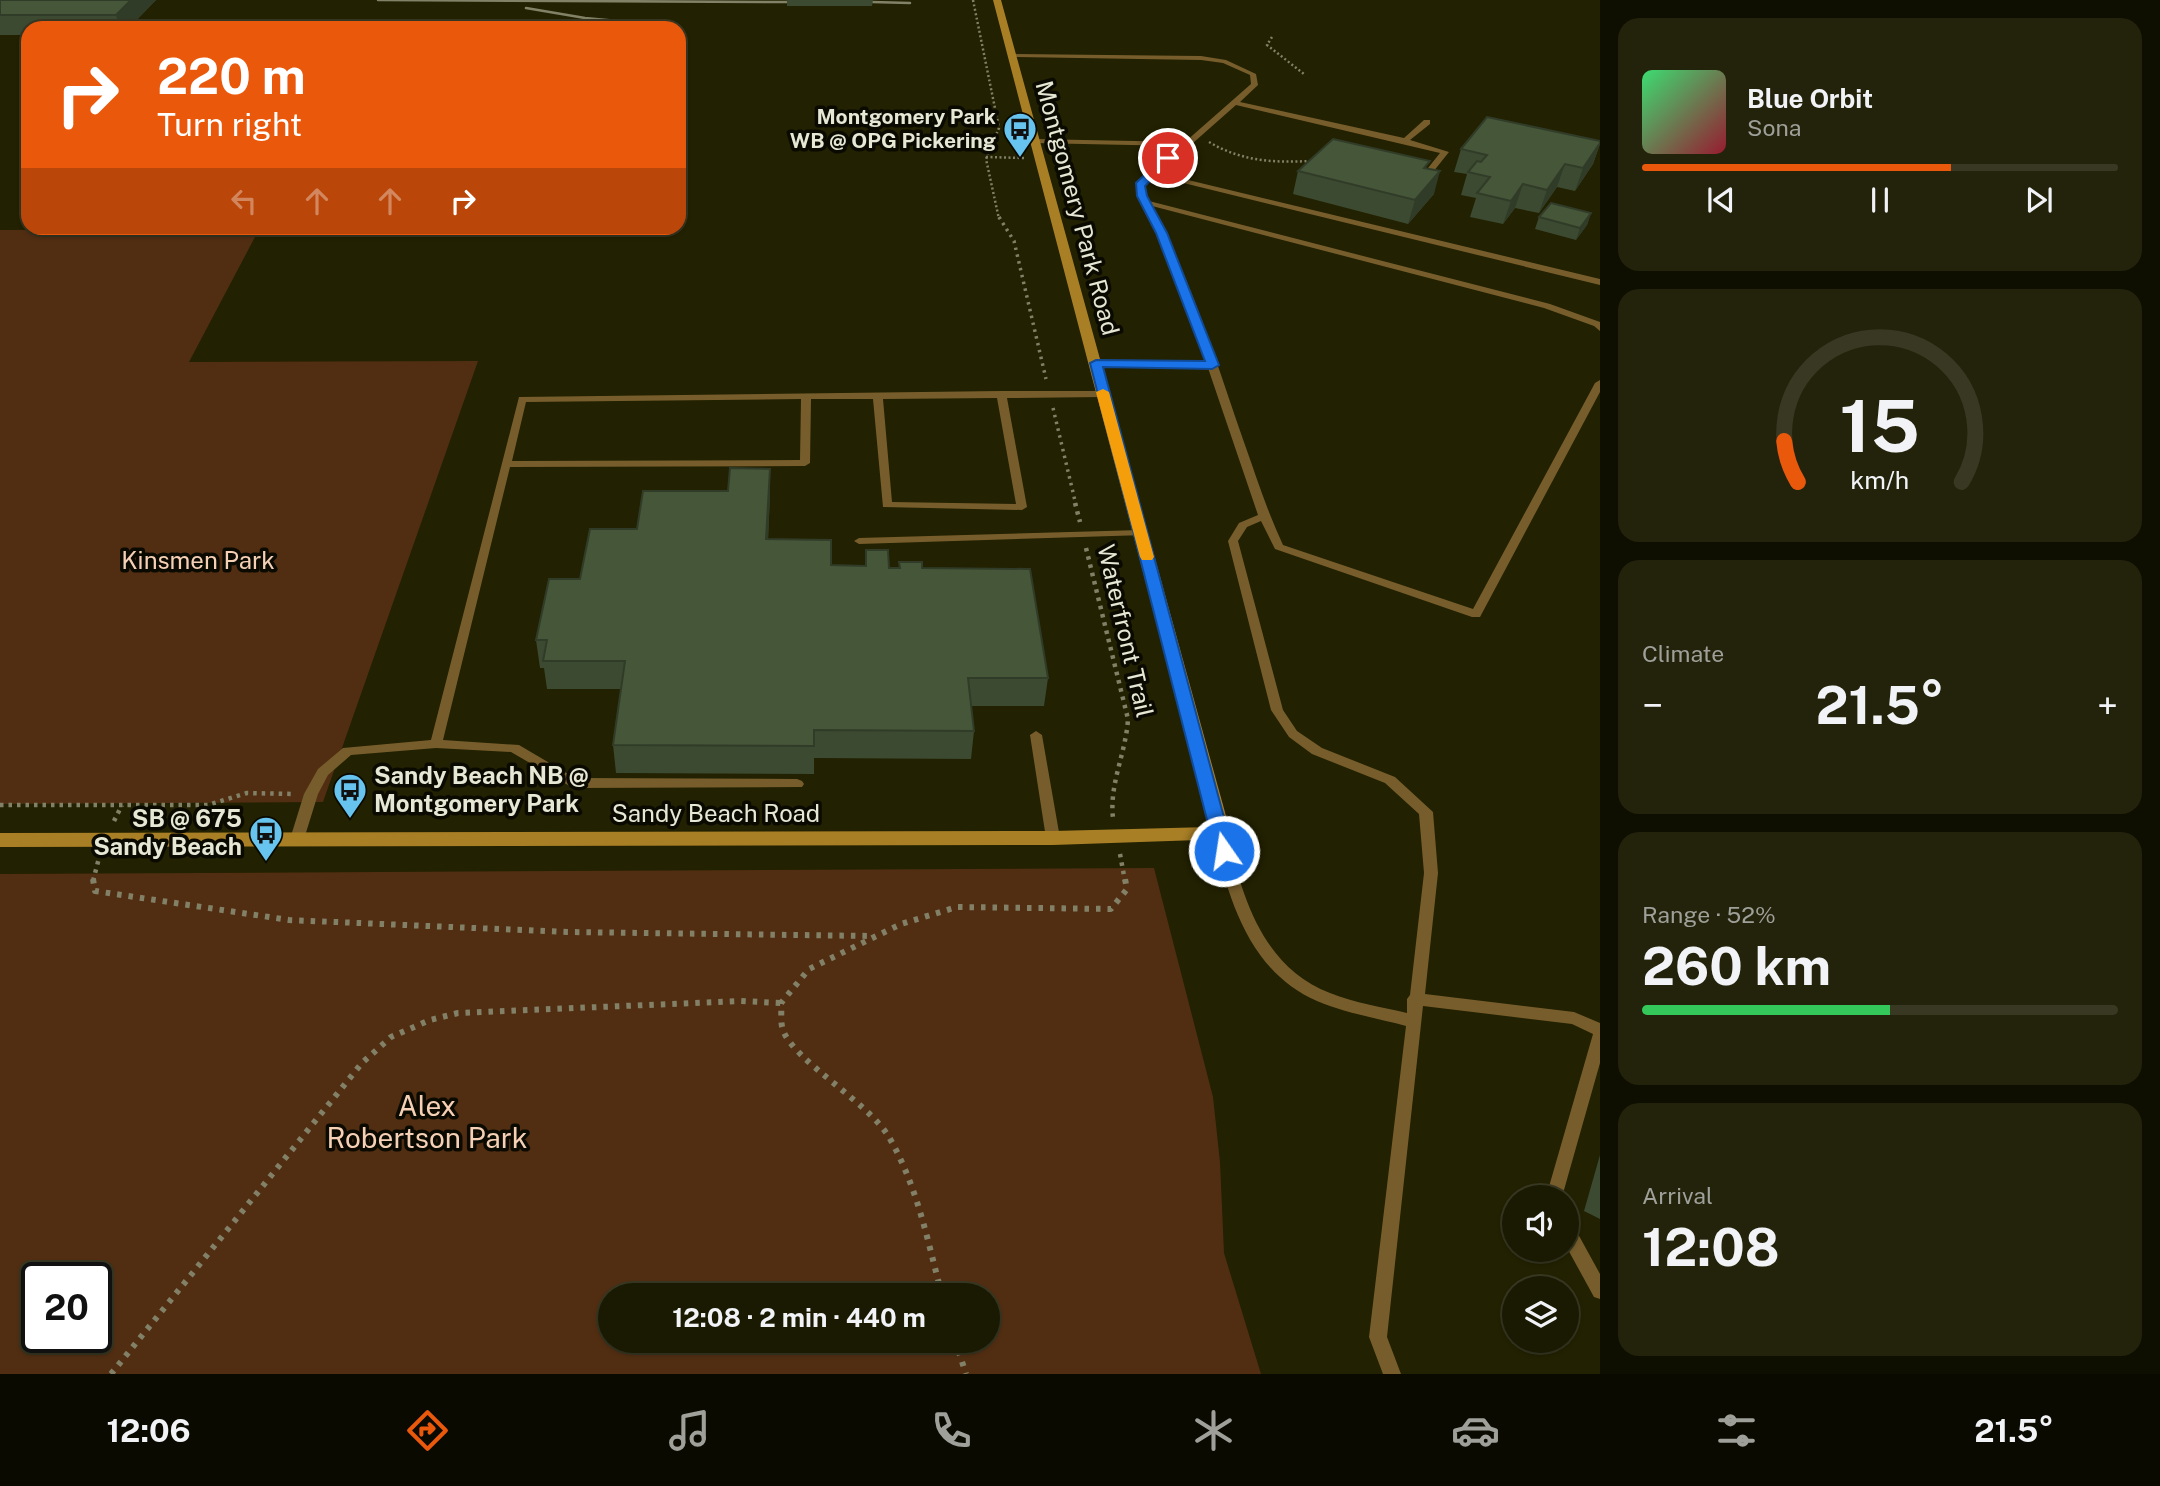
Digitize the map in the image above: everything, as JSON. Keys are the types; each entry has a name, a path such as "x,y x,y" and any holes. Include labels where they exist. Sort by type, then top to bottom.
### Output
{"street":[{"name":"Montgomery Park Road","path":"997,0 1221,834"},
{"name":"Sandy Beach Road","path":"0,840 1053,838 1221,834"}],"lane":[{"path":"1013,56 1201,58 1224,61 1253,74 1255,85 1150,173 1140,185 1142,196 1212,365 1264,516 1279,547 1476,614 1600,383"},
{"path":"1235,103 1405,141 1446,153 1430,170 1409,168"},
{"path":"1405,141 1427,122"},
{"path":"1371,142 1377,135"},
{"path":"1034,141 1185,144"},
{"path":"1150,173 1600,282"},
{"path":"1147,203 1547,306 1597,324 1600,328"},
{"path":"1096,363 1212,365"},
{"path":"878,396 887,505 1022,507 1000,394"},
{"path":"436,744 522,399 1103,394"},
{"path":"506,464 805,463 806,396"},
{"path":"1264,516 1243,525 1233,541 1277,710 1293,734 1317,751 1390,780 1426,812 1431,873 1377,1337 1392,1374"},
{"path":"859,541 1140,533"},
{"path":"1036,735 1053,838"},
{"path":"297,839 311,794 323,772 348,751 436,744 514,748 573,783 796,784"},
{"path":"1221,834 1228,868 1250,931 1279,970 1321,996 1412,1021"},
{"path":"1415,999 1574,1018 1600,1030"},
{"path":"1557,1185 1600,1036"},
{"path":"1579,1253 1600,1291"}],"path":[{"path":"973,0 999,128 986,157 1024,158"},
{"path":"1272,37 1267,45 1304,74"},
{"path":"1209,142 1222,152 1264,163 1309,161"},
{"name":"Waterfront Trail","path":"781,1003 809,969 901,924 957,907 1111,909 1128,889 1110,796 1127,743 1128,719 1014,241 999,218 986,157"},
{"path":"0,805 208,805 247,793 311,794"},
{"path":"122,805 105,839 93,878 95,891 289,920 567,932 873,936"},
{"path":"111,1374 337,1090 391,1037 430,1020 458,1013 741,1001 781,1003 783,1031 800,1054 861,1105 887,1134 913,1183 939,1283"},
{"path":"959,1353 966,1374"}],"green space":[{"name":"Kinsmen Park","path":"0,230 21,230 21,235 255,237 189,362 478,361 323,802 0,804"},
{"name":"Alex Robertson Park","path":"1154,868 1213,1097 1220,1162 1224,1253 1261,1374 0,1374 0,874"}],"building":[{"path":"0,0 131,0 116,15 0,15"},
{"path":"1487,117 1600,143 1583,168 1565,164 1547,190 1523,184 1511,201 1477,193 1490,177 1468,172 1477,161 1481,162 1487,155 1461,149"},
{"path":"1333,139 1430,161 1424,168 1440,171 1415,200 1298,171"},
{"path":"1551,203 1591,213 1580,228 1539,217"},
{"path":"730,468 770,469 766,539 831,540 831,565 866,566 866,550 888,550 889,568 900,568 899,562 922,562 922,568 1030,569 1048,678 968,678 974,731 814,730 814,746 613,745 625,661 543,661 547,640 536,640 549,579 580,579 590,529 637,529 643,491 728,491"}],"railway":[{"path":"378,0 787,2"},
{"path":"872,2 910,3"},
{"path":"526,8 618,21"}],"slow traffic":[{"path":"1103,392 1147,557"}],"place":[{"name":"Montgomery Park WB @ OPG Pickering","path":"1020,159"},
{"name":"Sandy Beach NB @ Montgomery Park","path":"350,820"},
{"name":"SB @ 675 Sandy Beach","path":"266,863"}],"route":[{"path":"1168,158 1140,185 1142,196 1162,233 1212,365 1096,363 1224,851"}]}
